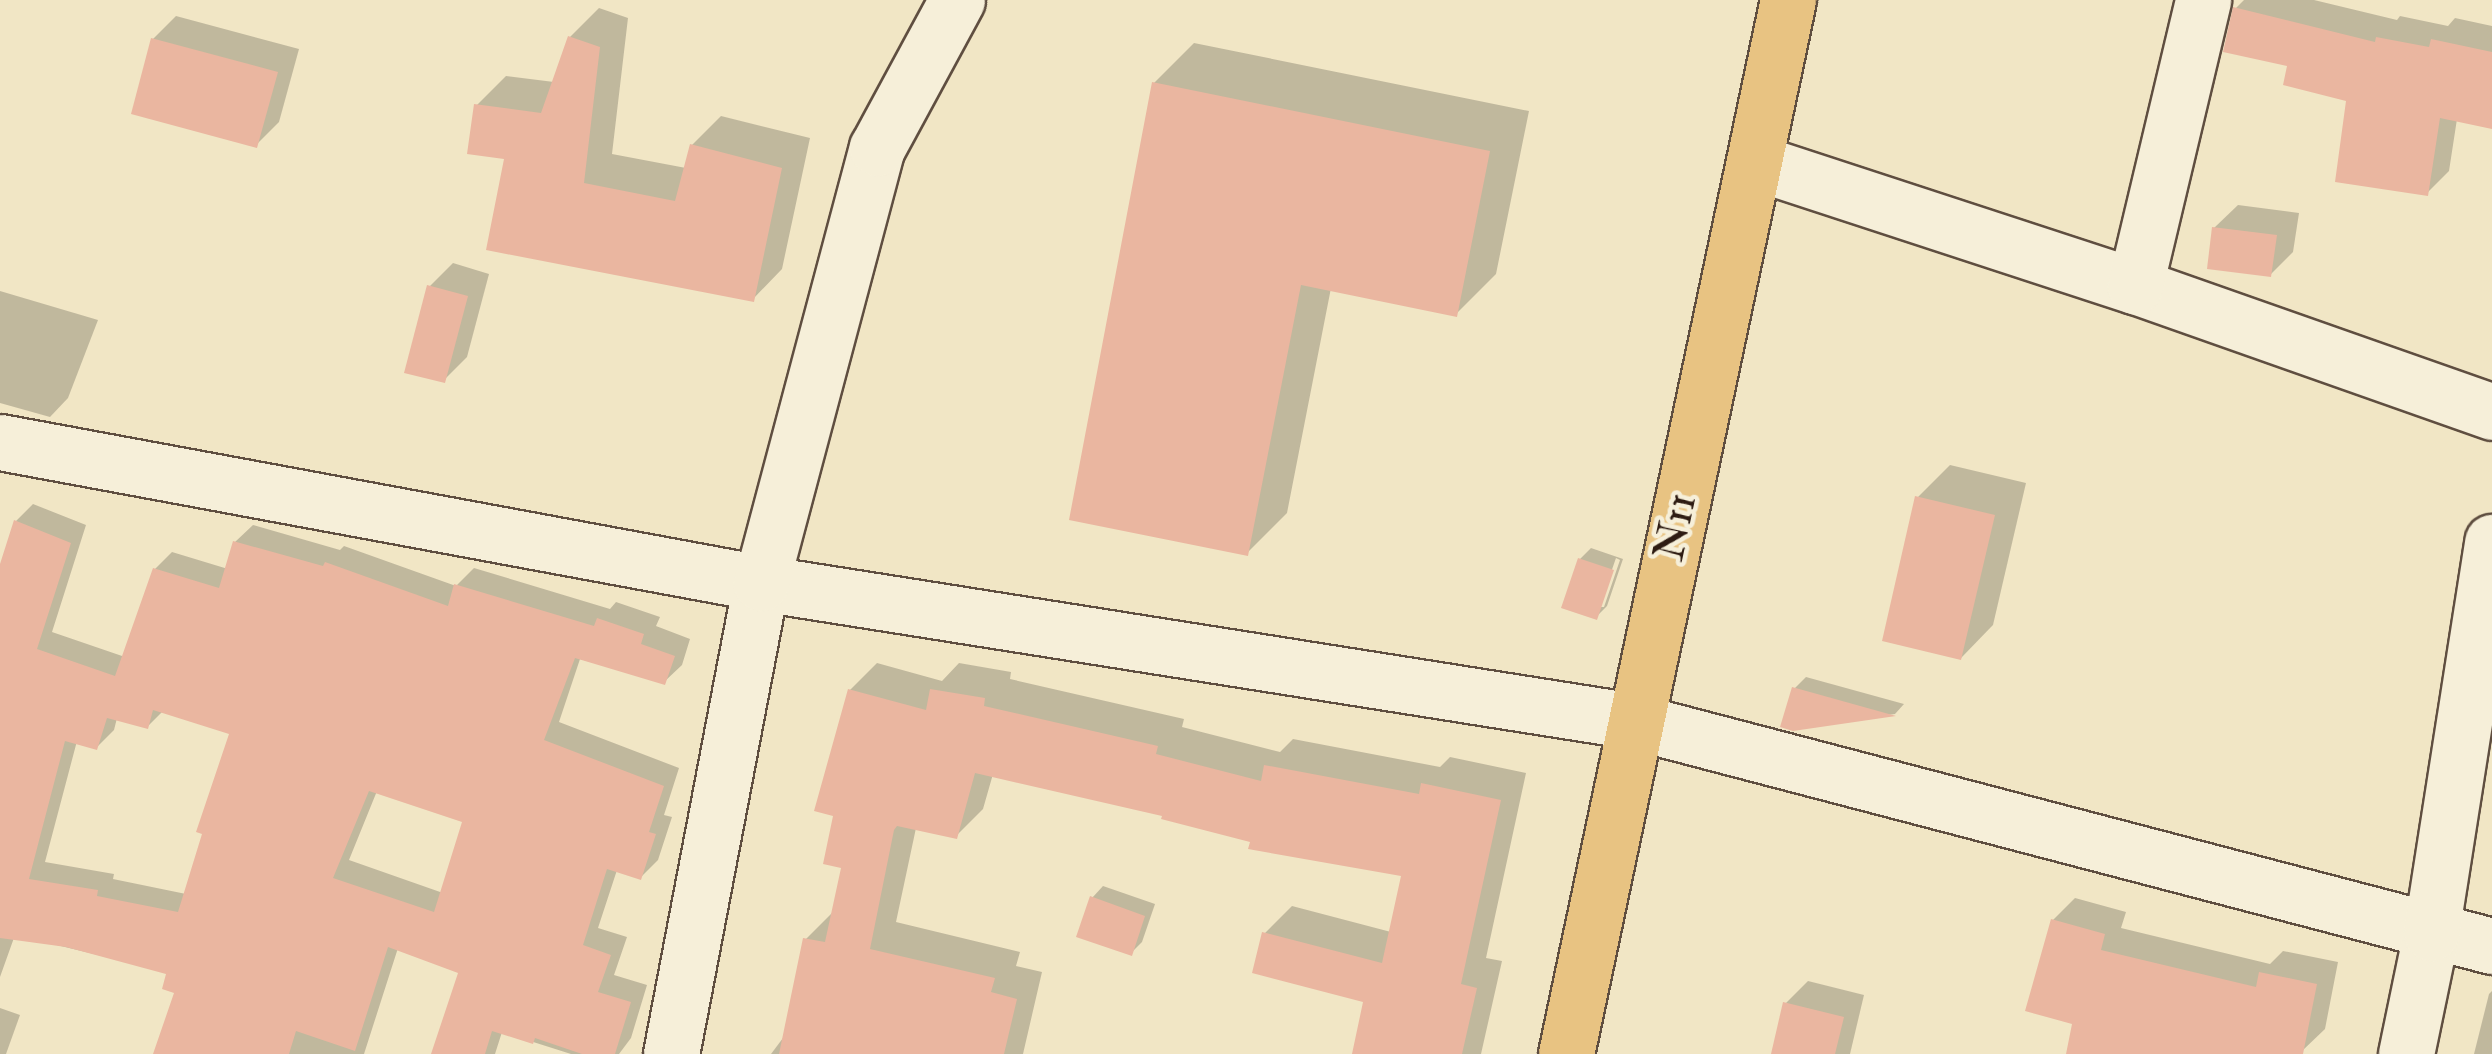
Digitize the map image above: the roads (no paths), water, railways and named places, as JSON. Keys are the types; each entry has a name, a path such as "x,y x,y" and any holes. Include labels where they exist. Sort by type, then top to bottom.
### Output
{"main road":[{"name":"N11","path":"1566,1054 1788,0"}],"street":[{"path":"670,1054 761,583 877,148 957,0"},
{"path":"2136,286 2203,0"},
{"path":"1756,162 2136,286 2492,412"},
{"path":"0,442 761,583 1633,722 2492,946"},
{"path":"2406,1054 2431,933 2492,542"}]}
